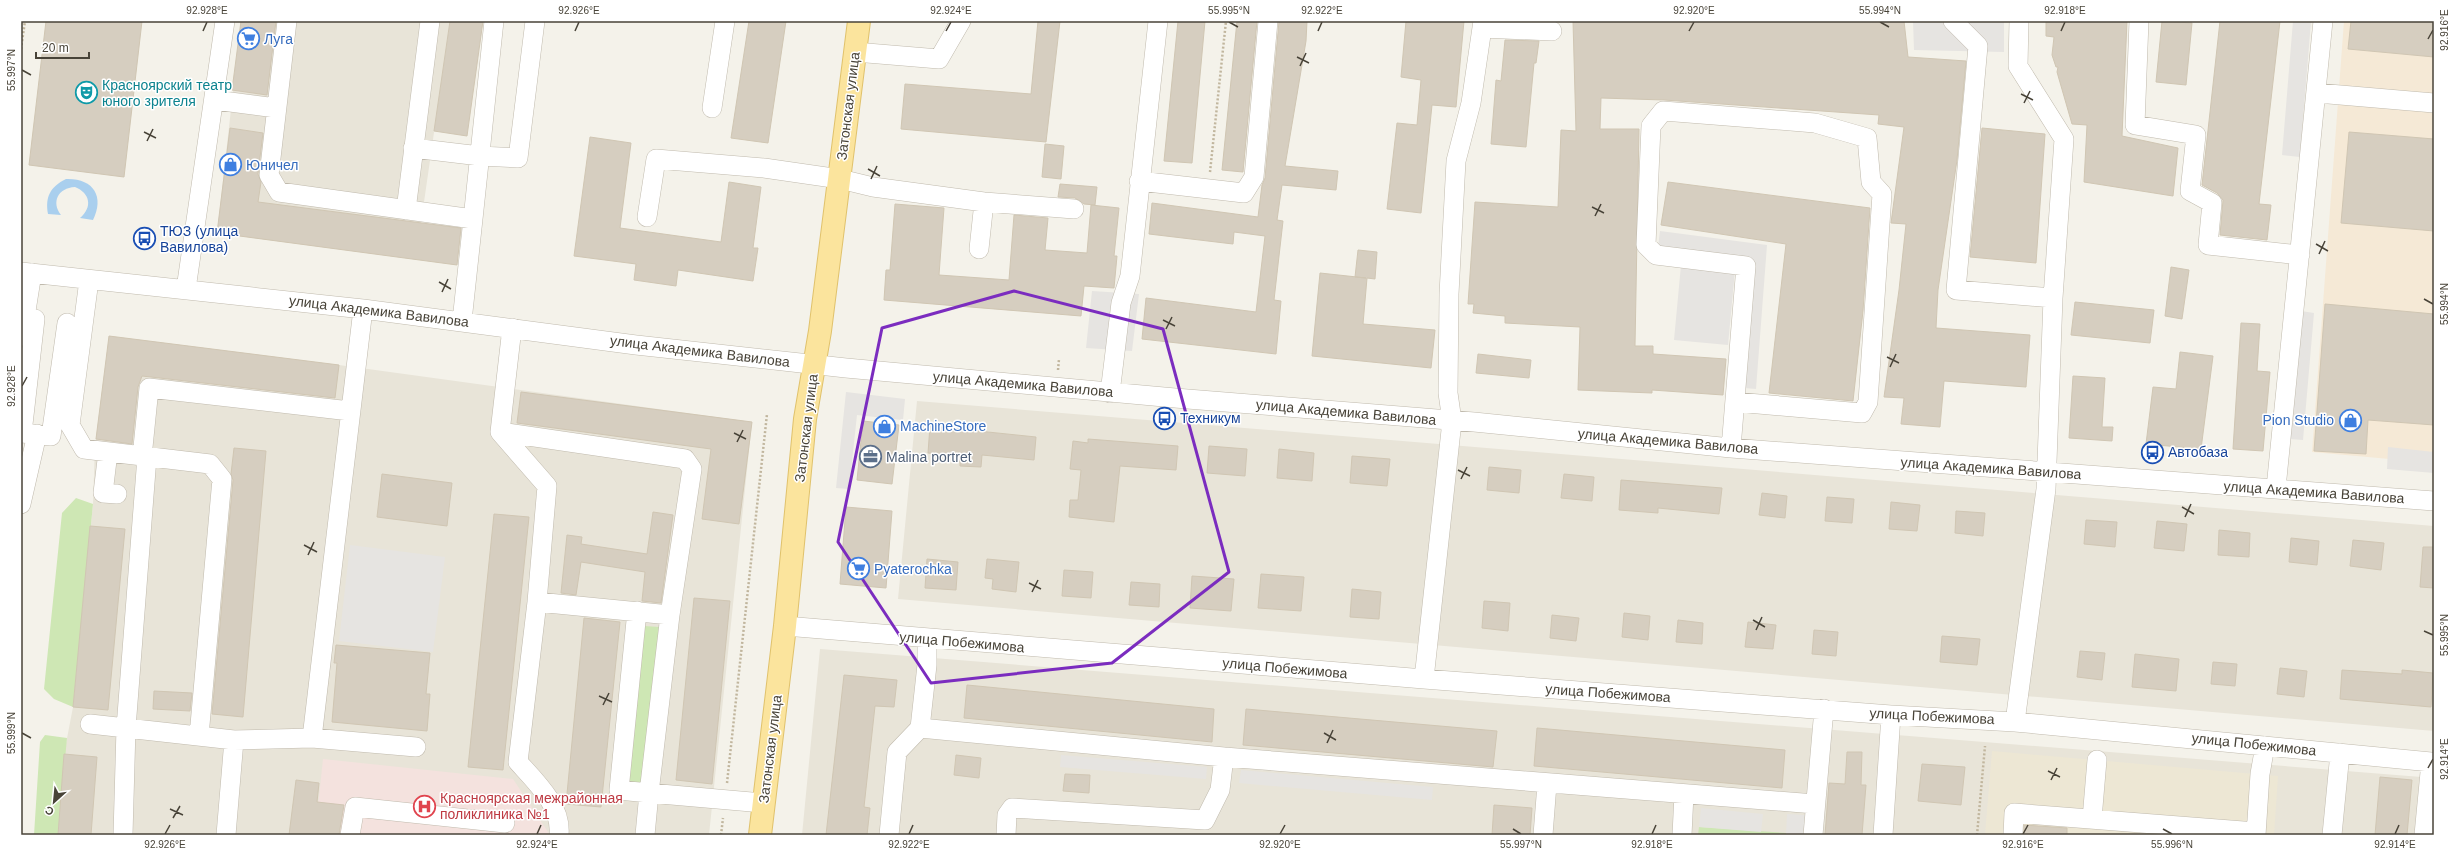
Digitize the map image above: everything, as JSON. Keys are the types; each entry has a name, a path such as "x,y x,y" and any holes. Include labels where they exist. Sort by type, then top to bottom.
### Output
{"main road":[{"name":"Затонская улица","path":"760,835 785,626 805,419 840,179 859,21"}],"street":[{"path":"186,289 215,100 225,21"},
{"path":"287,21 269,175 279,192 473,219"},
{"path":"406,210 430,21"},
{"path":"462,321 494,21"},
{"path":"413,148 480,156 518,158 535,21"},
{"path":"712,108 725,21"},
{"path":"855,52 939,59 961,21"},
{"path":"1110,392 1121,303 1130,276 1139,181 1158,21"},
{"path":"1139,181 1244,193 1254,176 1268,21"},
{"path":"1953,21 1978,46 1956,290 2053,298"},
{"path":"2015,722 2046,472 2053,298 2064,139 2018,66 2019,21"},
{"path":"2139,21 2135,125 2196,135 2190,191 2212,204 2208,245 2300,255"},
{"path":"2276,488 2317,93 2323,21"},
{"path":"1424,679 1452,421 1448,393 1449,294 1456,161 1471,103 1482,25 1552,31"},
{"path":"2317,93 2434,103"},
{"path":"215,100 276,108"},
{"path":"1731,448 1736,402 1746,266 1656,255 1646,244 1651,126 1663,111 1815,124 1867,138 1871,182 1882,194 1868,402 1862,413 1736,402"},
{"path":"647,217 656,160 764,168 840,179 873,187 984,202 1074,209"},
{"path":"979,249 984,202"},
{"path":"21,341 27,272"},
{"name":"улица Академика Вавилова","path":"27,272 363,309 636,344 814,364 1110,392 1452,421 1731,448 2434,501"},
{"path":"89,280 70,425 84,449 210,464 222,479 199,736"},
{"path":"312,738 363,309"},
{"path":"35,319 22,433 51,436 66,323"},
{"path":"512,328 500,432 547,486 537,602 518,762 545,793 560,823 559,835"},
{"path":"123,835 126,728 149,388 350,411"},
{"path":"500,432 685,459 692,469 670,615 645,835"},
{"path":"21,504 37,434"},
{"path":"108,452 103,493 117,494"},
{"path":"537,602 670,615"},
{"path":"637,611 619,790 764,803"},
{"name":"улица Побежимова","path":"785,626 927,639 1424,679 2015,722 2340,752 2431,762 2424,835"},
{"path":"889,835 897,752 920,728 927,665 927,639"},
{"path":"1813,835 1824,709"},
{"path":"1883,835 1891,714"},
{"path":"90,724 234,740 312,738 416,747"},
{"path":"920,728 1224,757 1547,784 1815,804"},
{"path":"226,835 234,740"},
{"path":"2013,835 2014,813 2256,833 2260,774 2265,746"},
{"path":"2332,835 2340,752"},
{"path":"1006,835 1007,815 1012,808 1205,820 1220,790 1224,757"},
{"path":"2092,819 2097,760"},
{"path":"1542,835 1547,784"},
{"path":"1682,835 1684,794"},
{"path":"350,835 355,807 505,823"}],"path":[{"path":"21,49 25,21"},
{"path":"1208,188 1226,21"},
{"path":"721,835 767,414"},
{"path":"1977,835 1985,746"}],"highlighted area":[{"path":"1014,291 1163,329 1229,572 1112,663 931,683 838,542 882,328"}],"shaded area":[{"path":"241,21 450,21 421,223 462,228 457,265 217,233"},
{"path":"1913,21 2004,21 2004,52 1914,50"},
{"path":"2293,21 2311,21 2300,157 2282,155"},
{"path":"2344,21 2434,21 2434,463 2312,452"},
{"path":"1660,231 1767,245 1756,389 1744,388 1754,260 1658,247"},
{"path":"1681,265 1735,270 1728,345 1674,340"},
{"path":"1092,291 1139,294 1132,351 1086,348"},
{"path":"2301,311 2314,313 2303,440 2290,439"},
{"path":"109,336 339,365 752,422 709,835 58,835 64,754 73,707 93,504 95,445"},
{"path":"846,392 905,399 903,420 857,415 849,489 836,488"},
{"path":"917,401 2434,526 2434,731 898,599"},
{"path":"2388,447 2434,452 2434,473 2387,469"},
{"path":"350,545 445,557 433,652 339,641"},
{"path":"820,649 2434,778 2434,835 802,835"},
{"path":"1992,751 2278,776 2274,835 1985,835"},
{"path":"1061,755 1207,767 1206,779 1060,767"},
{"name":"Красноярская межрайонная поликлиника №1","path":"323,759 513,779 550,835 315,835"},
{"path":"1241,770 1433,787 1432,800 1239,783"},
{"path":"1701,808 1763,814 1761,832 1699,827"},
{"path":"1787,814 1805,815 1803,835 1786,835"}],"green space":[{"path":"76,498 93,504 73,707 54,699 44,689 62,513"},
{"path":"644,626 660,627 644,786 628,785"},
{"path":"45,735 67,738 58,835 34,835 40,742"},
{"path":"1699,827 1786,833 1786,835 1698,835"}],"water":[{"path":"66,179 75,179 83,182 90,185 94,190 98,203 93,220 80,218 87,209 88,201 84,193 75,187 64,190 58,196 57,205 61,215 48,214 47,202 52,189"}],"building":[{"name":"Красноярский театр юного зрителя","path":"46,21 142,21 124,177 29,165"},
{"path":"241,21 276,21 267,95 232,90"},
{"path":"450,21 483,21 467,136 434,131"},
{"path":"749,21 786,21 768,143 731,138"},
{"path":"1038,21 1060,21 1046,142 901,129 905,84 1031,94"},
{"path":"1178,21 1205,21 1192,163 1164,161"},
{"path":"1237,21 1257,21 1243,172 1222,170"},
{"path":"1279,21 1307,21 1306,41 1285,166 1338,171 1336,190 1282,185 1277,220 1283,221 1274,300 1281,301 1276,354 1142,339 1146,298 1256,312 1265,236 1234,232 1233,244 1149,234 1152,203 1258,217 1262,185 1265,178"},
{"path":"1406,21 1464,21 1456,107 1432,105 1421,213 1387,209 1397,123 1417,125 1421,80 1401,77"},
{"path":"1573,21 1904,21 1908,57 1966,61 1957,160 1938,290 1936,328 2030,335 2026,387 1944,381 1940,427 1901,424 1904,398 1884,397 1899,290 1906,224 1891,223 1904,127 1878,124 1879,115 1664,100 1601,98 1600,129 1639,129 1635,346 1653,346 1653,354 1726,359 1723,395 1652,390 1652,393 1578,390 1580,327 1505,323 1505,316 1473,313 1474,304 1468,304 1475,202 1558,207 1561,130 1576,131"},
{"path":"2046,21 2127,21 2122,136 2178,148 2173,196 2084,182 2087,125 2072,124 2057,72 2058,67 2056,67 2052,55 2054,37 2046,36"},
{"path":"2162,21 2192,23 2186,85 2156,82"},
{"path":"2220,21 2280,21 2259,204 2271,205 2267,240 2220,235 2223,200 2217,193 2202,185"},
{"path":"2351,21 2434,21 2434,57 2348,49"},
{"path":"1505,40 1539,41 1536,63 1534,63 1526,147 1491,144 1496,80 1501,81"},
{"path":"230,128 263,133 258,174 261,182 258,202 461,228 457,265 217,233"},
{"path":"1982,128 2045,134 2036,263 1970,257"},
{"path":"2349,132 2434,139 2434,231 2341,223"},
{"path":"590,137 631,143 620,228 721,242 729,182 761,187 753,248 758,248 753,281 678,270 676,286 634,280 636,264 574,256"},
{"path":"1045,144 1064,146 1061,179 1042,177"},
{"path":"1668,182 1870,208 1863,311 1853,401 1769,393 1786,244 1661,225"},
{"path":"1060,184 1097,187 1095,205 1084,204 1075,198 1058,197"},
{"path":"895,204 944,208 939,275 1009,280 1014,215 1048,218 1045,250 1087,253 1091,205 1119,208 1114,256 1117,256 1114,288 1084,286 1081,316 884,300 886,270 890,270"},
{"path":"1358,250 1377,252 1375,279 1367,278 1363,324 1435,330 1431,368 1312,356 1320,273 1355,277"},
{"path":"2171,267 2189,270 2182,319 2165,316"},
{"path":"2075,302 2154,310 2150,343 2071,335"},
{"path":"2325,304 2434,314 2434,425 2368,420 2366,454 2314,451"},
{"path":"2241,323 2260,324 2257,371 2270,372 2263,451 2233,449"},
{"path":"109,336 339,365 335,398 142,376 138,387 132,444 96,439"},
{"path":"2180,352 2213,356 2201,449 2146,444 2153,387 2176,389"},
{"path":"1478,354 1531,360 1529,378 1476,373"},
{"path":"2073,376 2105,378 2102,427 2113,427 2112,441 2069,438"},
{"path":"521,392 752,422 739,524 702,519 711,449 517,423"},
{"path":"863,421 899,425 892,484 857,480"},
{"path":"930,426 1036,437 1034,460 982,455 981,467 960,466 960,457 928,453"},
{"path":"1088,439 1178,446 1176,470 1120,466 1114,522 1069,517 1070,500 1078,500 1081,470 1070,469 1073,441 1088,443"},
{"path":"1209,446 1247,449 1245,476 1207,473"},
{"path":"234,448 266,451 243,717 212,714 233,480 231,474"},
{"path":"1279,449 1314,453 1312,481 1277,478"},
{"path":"1352,456 1390,459 1387,486 1350,483"},
{"path":"1489,467 1521,470 1519,493 1487,490"},
{"path":"382,474 452,483 447,526 377,517"},
{"path":"1564,474 1594,477 1592,501 1561,498"},
{"path":"1621,480 1722,488 1719,514 1658,508 1658,513 1619,510"},
{"path":"1762,493 1787,496 1785,518 1759,515"},
{"path":"1827,497 1854,499 1852,523 1825,521"},
{"path":"1891,502 1920,505 1917,531 1889,529"},
{"path":"846,507 892,511 886,588 840,584"},
{"path":"1956,511 1985,513 1983,536 1955,533"},
{"path":"653,512 673,515 661,603 642,601 645,572 581,562 576,595 561,593 567,535 582,537 581,544 647,554"},
{"path":"494,514 529,517 503,770 468,767"},
{"path":"2086,520 2117,522 2115,547 2084,544"},
{"path":"2157,521 2187,524 2184,551 2154,548"},
{"path":"90,526 125,529 108,710 73,707"},
{"path":"2219,530 2250,533 2249,557 2218,555"},
{"path":"2291,538 2319,541 2317,565 2289,562"},
{"path":"2353,540 2384,543 2381,570 2350,566"},
{"path":"2423,547 2434,547 2434,588 2420,587"},
{"path":"927,559 958,562 956,590 925,588"},
{"path":"987,559 1019,562 1016,592 992,589 993,579 985,578"},
{"path":"1064,570 1093,572 1091,598 1062,596"},
{"path":"1261,574 1304,577 1301,611 1258,608"},
{"path":"1192,576 1234,579 1231,611 1190,608"},
{"path":"1131,582 1160,584 1159,607 1129,605"},
{"path":"1352,589 1381,592 1379,619 1350,617"},
{"path":"694,598 730,601 712,784 676,780"},
{"path":"1484,601 1510,603 1508,631 1482,628"},
{"path":"1624,613 1650,616 1648,640 1622,637"},
{"path":"1552,615 1579,618 1576,641 1550,638"},
{"path":"584,618 620,622 601,807 566,804"},
{"path":"1678,620 1703,623 1702,644 1676,642"},
{"path":"1748,622 1776,625 1773,649 1745,647"},
{"path":"1814,630 1838,632 1836,656 1812,654"},
{"path":"1942,636 1980,639 1977,665 1940,662"},
{"path":"336,645 430,653 426,694 430,694 427,731 332,722 337,663 334,663"},
{"path":"2080,651 2105,653 2102,680 2077,677"},
{"path":"2135,654 2179,659 2176,691 2132,687"},
{"path":"2213,662 2237,664 2235,686 2211,684"},
{"path":"2280,668 2307,671 2304,697 2277,694"},
{"path":"2342,670 2402,674 2402,670 2433,673 2431,707 2340,699"},
{"path":"844,675 897,680 894,707 875,706 864,807 870,808 867,835 826,835"},
{"path":"967,685 1214,709 1212,742 964,718"},
{"path":"154,691 192,693 190,711 153,709"},
{"path":"1246,709 1497,731 1493,767 1243,745"},
{"path":"1537,728 1785,750 1782,788 1534,766"},
{"path":"1847,752 1862,752 1861,785 1866,785 1862,835 1825,835 1829,783 1845,784"},
{"path":"64,754 97,757 91,835 58,835"},
{"path":"956,755 981,758 979,778 954,775"},
{"path":"1922,764 1965,767 1961,805 1918,801"},
{"path":"1065,774 1090,775 1089,793 1063,791"},
{"path":"2380,777 2412,780 2407,835 2375,835"},
{"path":"296,780 319,783 317,802 344,805 339,835 289,835"},
{"path":"1494,805 1532,808 1530,835 1492,835"},
{"path":"2024,825 2067,828 2067,835 2024,835"}],"place":[{"name":"Луга","path":"248,39"},
{"name":"Красноярский театр юного зрителя","path":"86,93"},
{"name":"Юничел","path":"230,165"},
{"name":"ТЮЗ (улица Вавилова)","path":"144,239"},
{"name":"Техникум","path":"1165,418"},
{"name":"Pion Studio","path":"2350,420"},
{"name":"MachineStore","path":"884,426"},
{"name":"Автобаза","path":"2152,452"},
{"name":"Malina portret","path":"871,457"},
{"name":"Pyaterochka","path":"859,569"},
{"name":"Красноярская межрайонная поликлиника №1","path":"425,806"}]}
